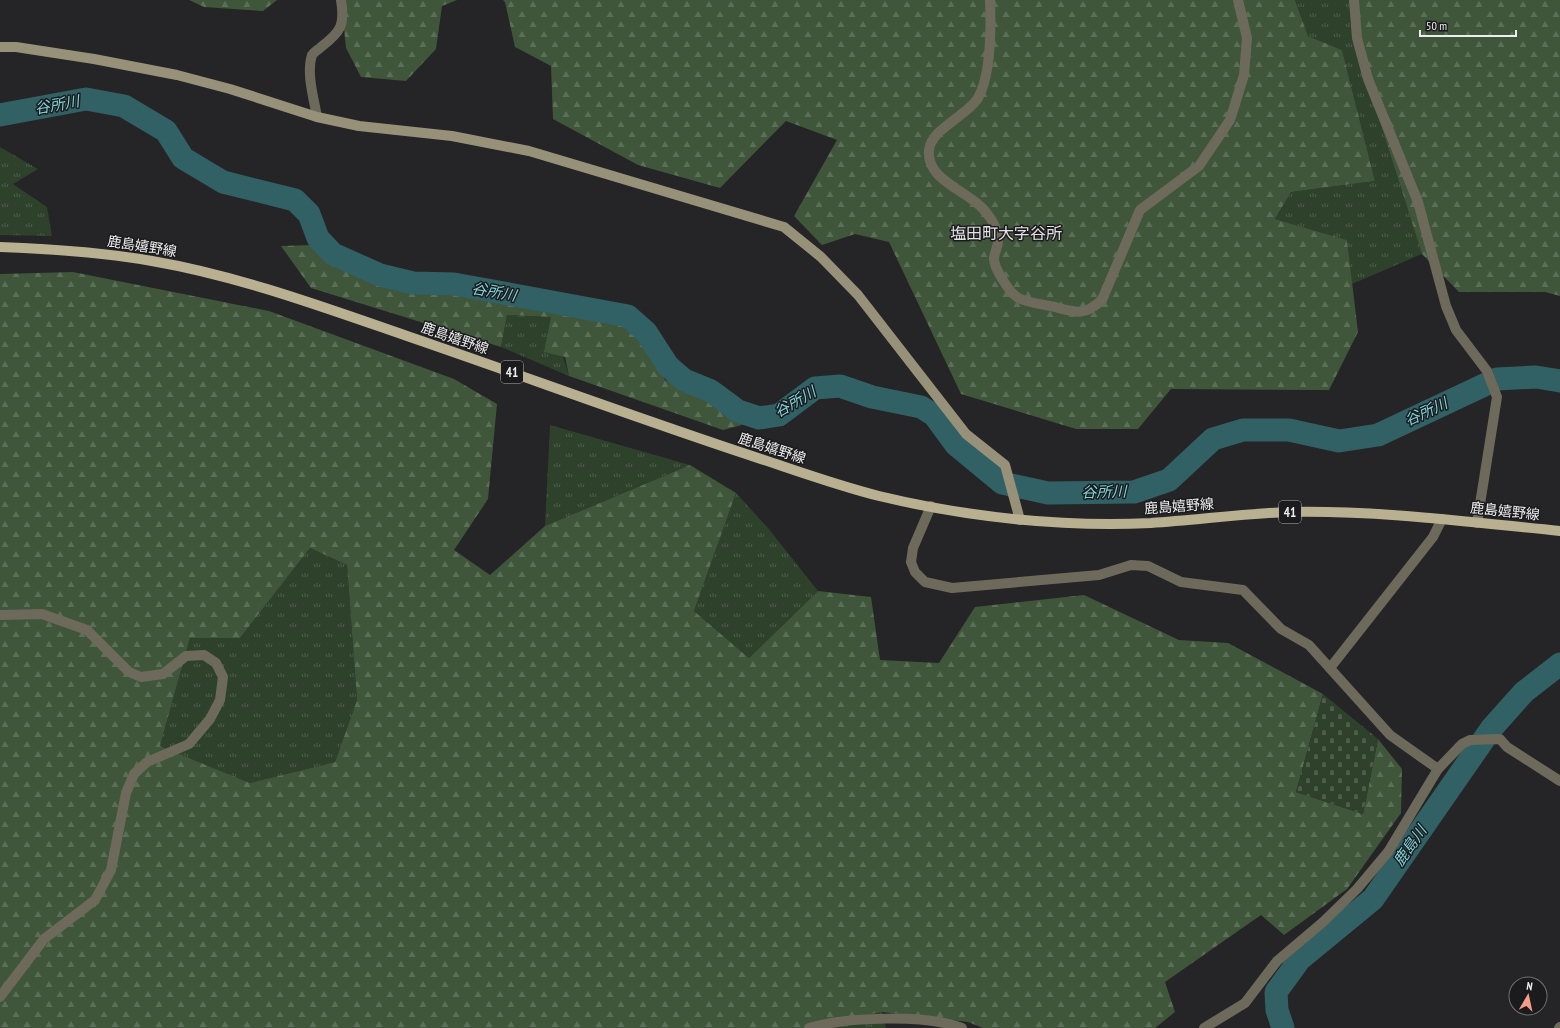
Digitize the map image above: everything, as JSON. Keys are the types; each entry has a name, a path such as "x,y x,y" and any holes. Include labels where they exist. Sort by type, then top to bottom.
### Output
{"main road":[{"name":"鹿島嬉野線","path":"0,247 56,249 152,260 238,280 361,320 778,464 878,496 932,506 1020,520 1083,523 1149,523 1290,512 1385,514 1560,531"}],"street":[{"path":"317,117 309,66 313,53 334,37 341,29 344,15 341,0"},
{"path":"990,0 991,23 984,85 977,100 936,136 929,148 929,160 938,176 977,201 993,221 998,241 994,259 998,273 1017,298 1075,312 1091,310 1102,300 1140,210 1199,166 1230,120 1244,75 1247,38 1238,0"},
{"path":"1354,0 1357,38 1368,79 1418,202 1446,306 1456,330 1487,371 1497,397 1477,523"},
{"path":"0,47 16,47 94,59 177,75 230,88 317,117 360,126 452,136 529,151 784,227 821,257 858,295 966,434 1005,465 1020,520"},
{"path":"932,506 913,548 911,562 915,572 925,582 952,588 1099,575 1131,564 1148,566 1181,582 1243,590 1281,629 1309,645 1390,735 1438,769"},
{"path":"1330,668 1433,537 1442,519"},
{"path":"0,615 42,614 87,630 129,672 141,678 163,674 186,656 204,655 216,663 222,677 220,700 210,719 189,744 147,762 134,774 126,793 111,870 95,900 44,939 0,997"},
{"path":"1204,1028 1245,1003 1277,961 1324,922 1357,889 1388,852 1438,769 1462,744 1470,740 1500,739 1507,747 1560,781"},
{"path":"809,1028 888,1018 951,1024 962,1028"}],"green space":[{"path":"189,0 277,0 263,11 204,7"},
{"path":"341,0 457,0 442,6 436,49 406,81 361,77 346,48"},
{"path":"503,0 1295,0 1308,36 1342,50 1375,181 1291,192 1275,219 1347,240 1358,332 1329,390 1171,389 1138,429 1076,429 961,394 889,242 855,234 822,245 794,216 837,140 786,121 720,188 638,165 553,119 551,66 515,47 505,2"},
{"path":"1295,0 1351,0 1357,50 1422,254 1352,284 1347,240 1275,219 1291,192 1375,181 1342,50 1308,36"},
{"path":"1351,0 1560,0 1560,296 1545,292 1459,292 1422,254 1357,50"},
{"path":"0,147 38,169 13,184 47,207 52,236 0,235"},
{"path":"312,245 333,266 415,294 472,293 620,323 640,337 665,380 710,397 742,425 723,430 569,376 565,357 544,352 551,317 507,315 501,347 311,288 281,246"},
{"path":"73,272 269,311 454,379 497,404 488,499 454,550 490,575 545,526 690,465 736,493 694,611 749,658 818,591 871,597 880,660 939,663 975,607 1084,595 1179,640 1228,643 1323,694 1296,792 1363,814 1378,739 1402,769 1401,813 1347,889 1284,935 1261,915 1165,982 1175,1012 1155,1028 983,1028 968,1022 882,1012 803,1028 0,1028 0,274","holes":["310,548 347,565 357,700 335,762 250,783 160,746 190,638 240,638"]},
{"path":"507,315 551,317 569,376 501,347"},
{"path":"550,425 690,465 545,526"},
{"path":"736,493 768,528 818,591 749,658 694,611"},
{"path":"310,548 347,565 357,700 335,762 250,783 160,746 190,638 240,638"},
{"path":"1323,694 1378,739 1363,814 1296,792"},
{"path":"882,1012 886,1028 803,1028"}],"waterway":[{"name":"谷所川","path":"0,115 86,99 124,106 166,131 183,158 223,182 295,200 309,214 318,238 333,254 380,275 413,283 454,284 628,316 646,332 668,366 684,380 711,391 738,411 759,418 779,415 815,388 840,386 872,397 921,407 934,415 956,445 1002,483 1048,493 1134,492 1169,480 1213,439 1243,430 1289,430 1339,441 1378,435 1497,379 1536,377 1560,381"},
{"name":"鹿島川","path":"1283,1028 1277,1010 1276,992 1300,959 1373,899 1491,729 1524,692 1560,664"}],"district":[{"name":"塩田町大字谷所","path":"1006,233"}]}
